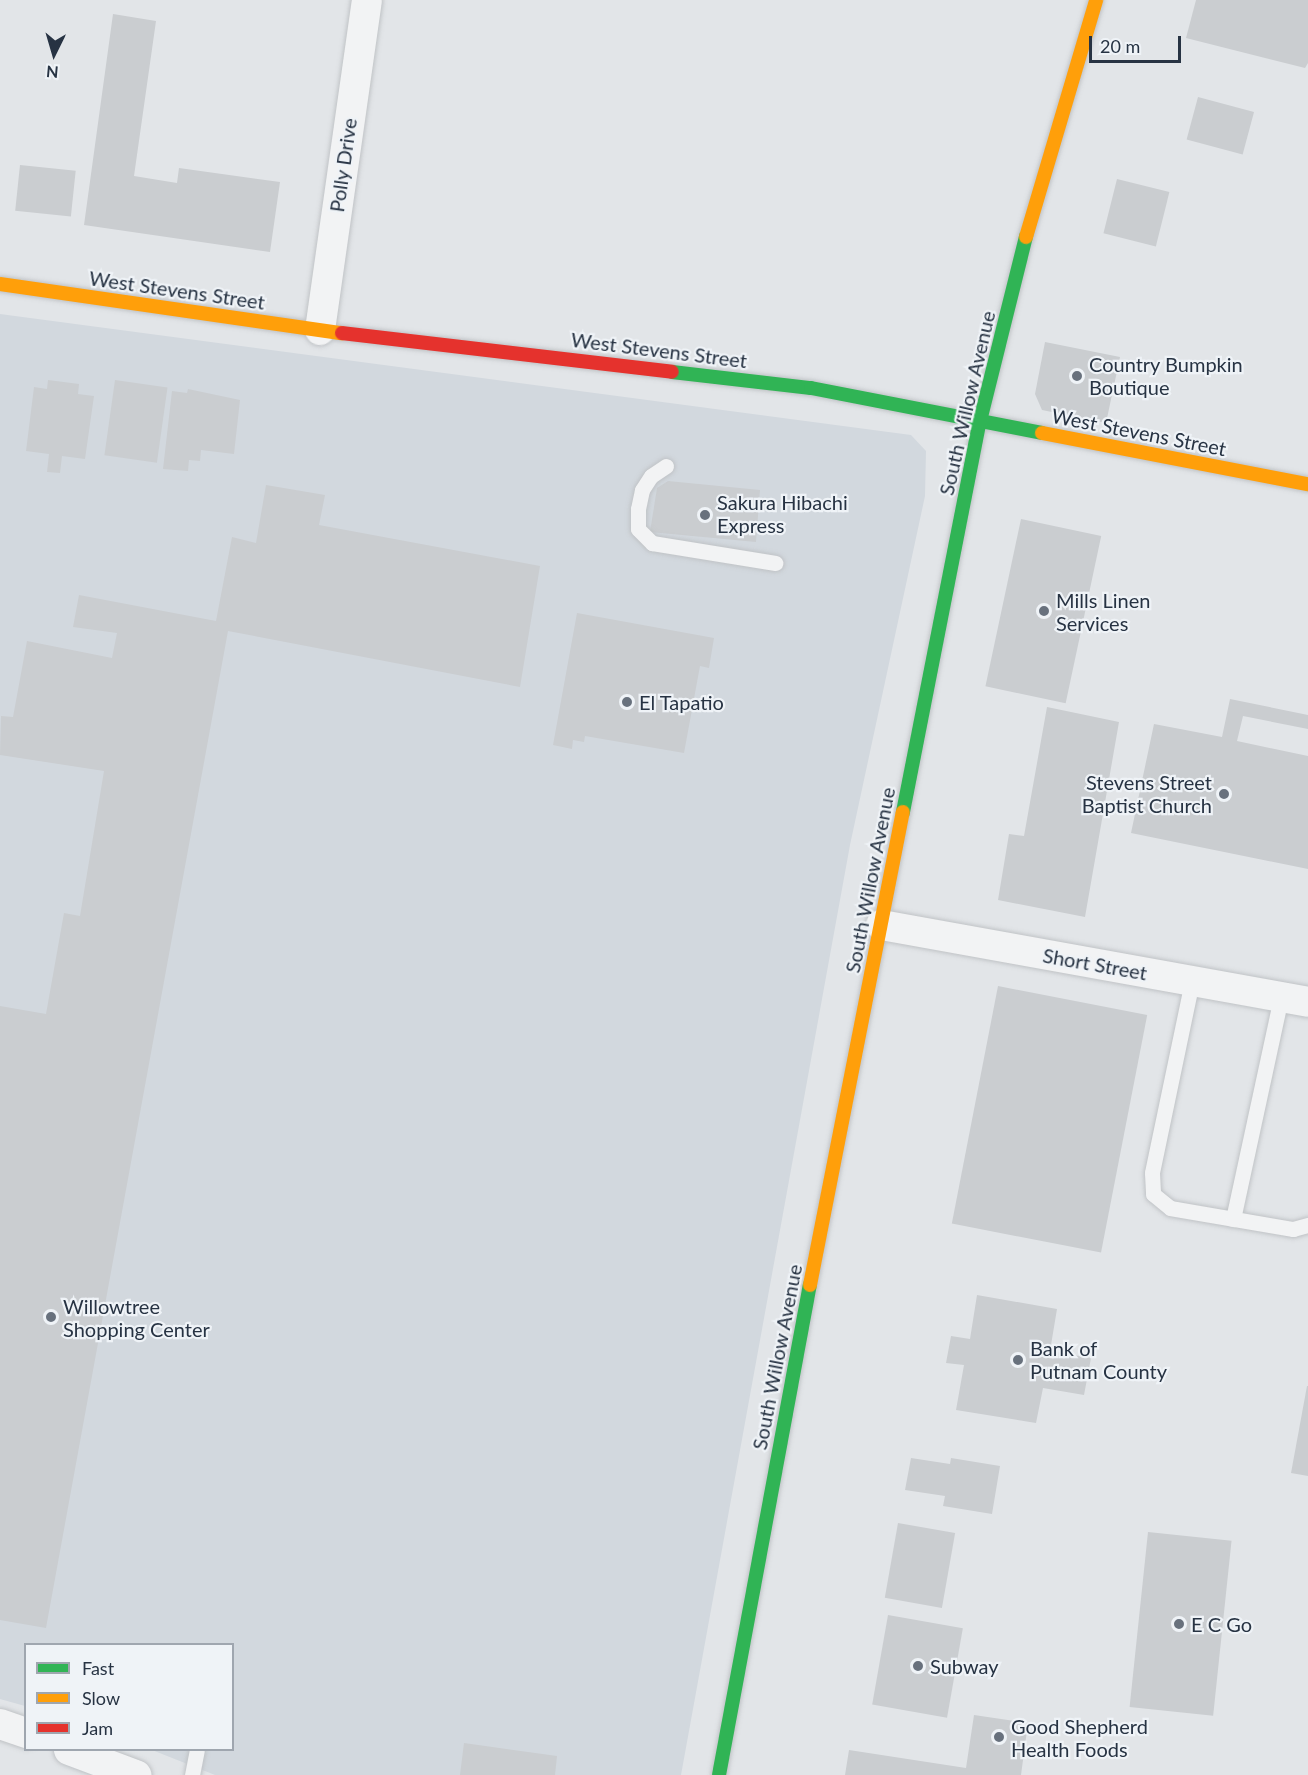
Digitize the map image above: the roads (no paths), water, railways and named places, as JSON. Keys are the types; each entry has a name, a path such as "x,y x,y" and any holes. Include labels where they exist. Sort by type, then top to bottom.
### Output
{"main road":[{"name":"South Willow Avenue","path":"718,1775 980,421 1027,233 1096,0"},
{"name":"West Stevens Street","path":"0,284 320,330 812,388 1308,484"}],"street":[{"name":"Polly Drive","path":"320,330 367,0"},
{"name":"Short Street","path":"881,925 1294,1000"},
{"path":"0,1724 24,1732"},
{"path":"74,1751 136,1775"}],"lane":[{"path":"666,466 651,476 642,490 638,509 639,529 652,543 775,563"},
{"path":"1192,981 1152,1173 1153,1194 1170,1208 1293,1229 1308,1225"},
{"path":"1233,1219 1294,1000"},
{"path":"192,1775 197,1751"}],"place":[{"name":"Country Bumpkin Boutique","path":"1077,376"},
{"name":"Sakura Hibachi Express","path":"705,515"},
{"name":"Mills Linen Services","path":"1044,611"},
{"name":"El Tapatio","path":"627,702"},
{"name":"Stevens Street Baptist Church","path":"1224,794"},
{"name":"Willowtree Shopping Center","path":"51,1317"},
{"name":"Bank of Putnam County","path":"1018,1360"},
{"name":"E C Go","path":"1179,1624"},
{"name":"Subway","path":"918,1666"},
{"name":"Good Shepherd Health Foods","path":"999,1737"}]}
